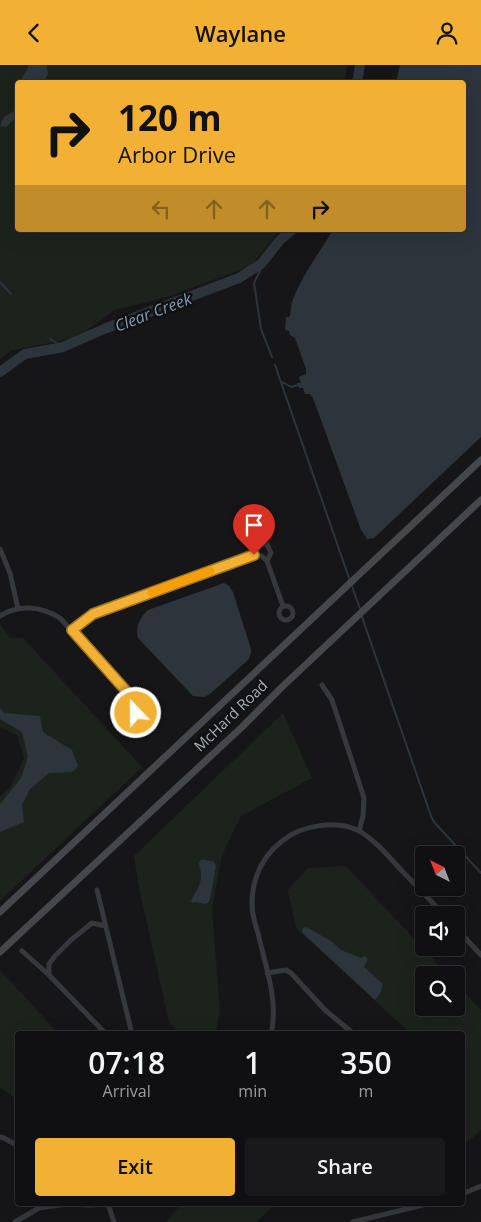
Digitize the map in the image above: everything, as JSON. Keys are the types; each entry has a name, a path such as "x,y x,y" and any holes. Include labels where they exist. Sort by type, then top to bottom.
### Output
{"main road":[{"name":"McHard Road","path":"0,912 481,460"},
{"name":"McHard Road","path":"0,952 242,727 349,623 481,500"}],"street":[{"path":"254,555 262,544 268,544 271,553 267,561"},
{"path":"0,549 10,573 18,609"},
{"path":"72,630 93,614 254,555 262,556 267,561 283,606"},
{"path":"0,616 12,609 36,608 52,613 60,618 136,702"},
{"path":"322,685 332,700 364,798 363,816 359,831"},
{"path":"272,1031 274,1009 252,905 256,877 264,860 286,838 307,828 332,826 359,831 377,844 436,906"},
{"path":"97,890 131,1031"},
{"path":"49,975 49,964 71,940 92,923 105,926"},
{"path":"465,938 481,955"},
{"path":"22,951 49,975 103,1031"},
{"path":"267,973 286,970 291,973 325,1009 351,1031"},
{"path":"2,1138 15,1144"},
{"path":"465,1194 481,1186"},
{"path":"15,1222 39,1208 54,1206"},
{"path":"110,1206 114,1222"},
{"path":"353,1222 419,1206"}],"shaded area":[{"path":"0,65 347,65 345,80 15,80 15,232 278,232 251,266 167,297 115,310 76,338 12,350 0,359"},
{"path":"29,65 47,65 48,74 45,80 21,80"},
{"path":"400,65 481,65 481,437 374,538 367,539 361,530 313,398 310,394 305,394 303,388 299,388 297,383 301,383 299,377 306,374 306,369 295,338 290,335 289,331 285,330 286,317 290,315 291,304 305,274 332,232 466,232 466,80 396,80"},
{"path":"15,110 15,119 6,127 0,126 4,117"},
{"path":"224,583 233,592 251,654 248,660 210,694 204,697 193,696 138,638 138,626 148,610"},
{"path":"0,624 10,638 23,638 142,767 0,901 0,796 10,788 24,758 17,735 0,727"},
{"path":"0,708 4,713 40,716 43,732 72,750 78,766 72,772 49,773 30,789 22,805 24,822 0,832 0,804 21,778 28,757 22,732 0,719"},
{"path":"283,713 312,778 241,816 222,855 212,909 220,1011 216,1031 177,1031 169,1022 139,888 134,856"},
{"path":"202,859 214,862 216,866 210,899 205,904 192,903 191,901 201,878 199,862"},
{"path":"346,866 415,940 415,956 430,956 440,966 415,966 415,1016 465,1016 465,993 481,1010 481,1130 465,1144 465,1031 408,1031 296,928 288,890 308,868"},
{"path":"306,927 331,941 341,950 361,958 365,956 368,959 364,967 383,984 381,992 375,1000 302,932 303,928"},
{"path":"0,970 56,1031 15,1031 15,1098 0,1087"},
{"path":"179,1206 280,1206 271,1208 256,1222 166,1222"}],"waterway":[{"name":"Clear Creek","path":"358,80 360,65"},
{"name":"Clear Creek","path":"0,372 25,354 63,347 104,329 239,278 261,264 280,240 290,232"},
{"path":"261,264 254,283 261,329 272,357"},
{"path":"0,282 11,294"},
{"path":"50,339 63,347"},
{"path":"275,365 350,581"},
{"path":"282,382 291,387 298,385"},
{"path":"352,586 360,609"},
{"path":"361,614 431,816 434,822 481,873"}],"slow traffic":[{"path":"152,592 210,571"}],"route":[{"path":"136,713 134,707 136,702 72,630 93,614 254,555"}]}
